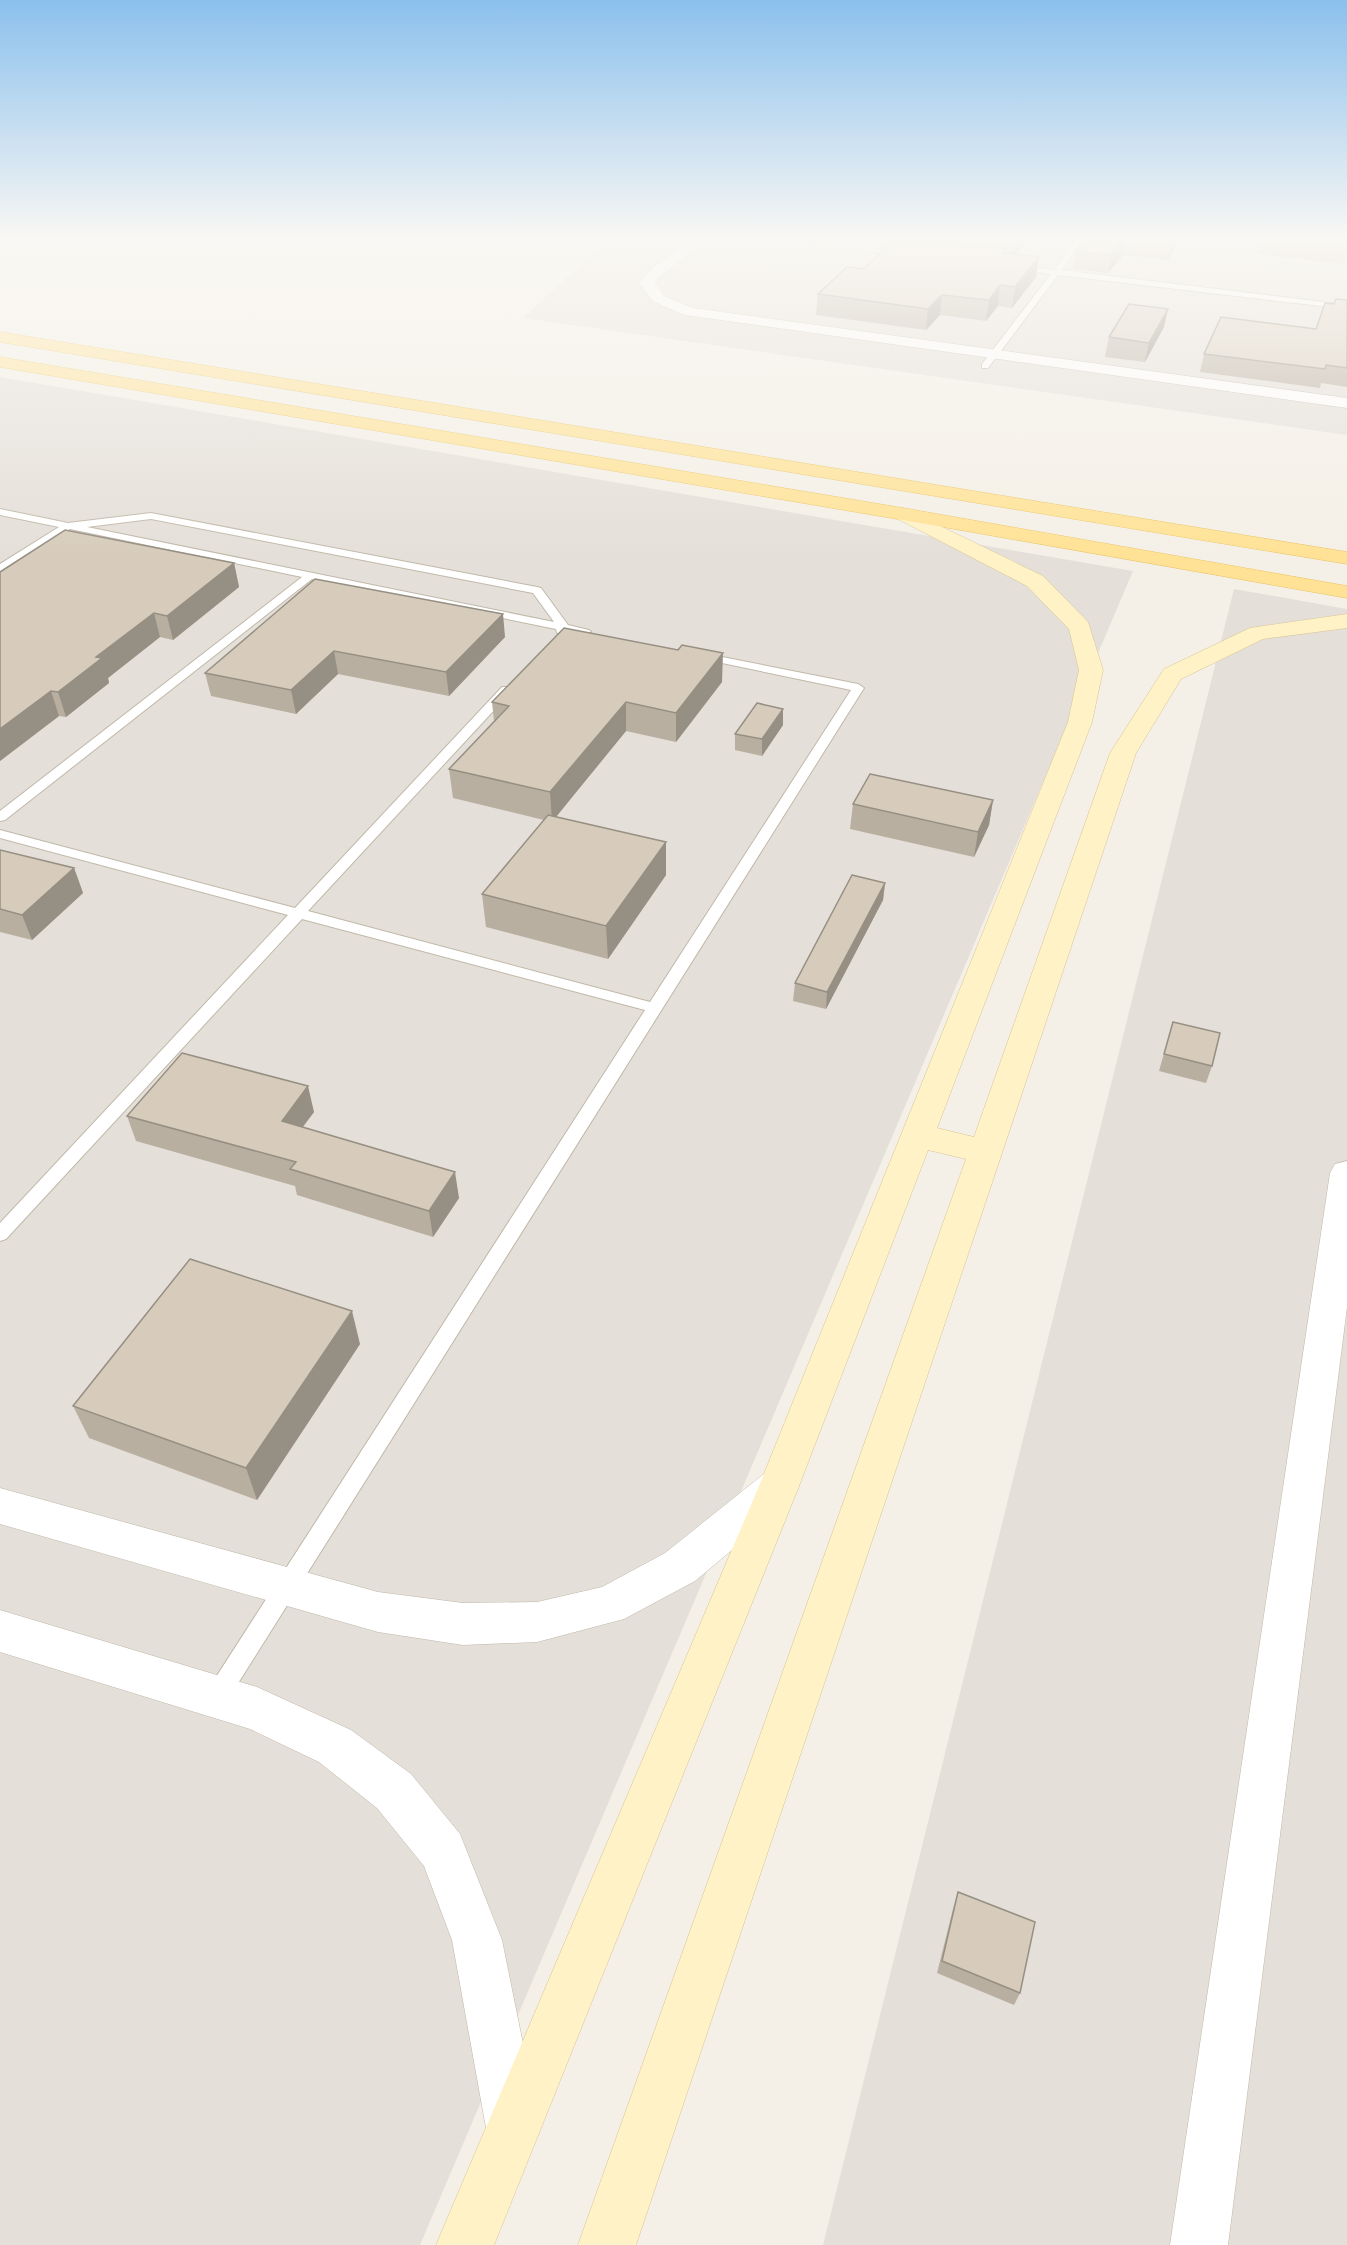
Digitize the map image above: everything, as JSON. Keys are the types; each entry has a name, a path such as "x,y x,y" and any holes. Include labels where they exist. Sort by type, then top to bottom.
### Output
{"main road":[{"path":"60,347 1347,558"},
{"path":"0,362 903,514 1347,592"},
{"path":"465,2245 779,1486 1080,722 1091,670 1080,627 1035,581 903,514"},
{"path":"607,2245 1123,753 1172,674 1258,633 1347,621"},
{"path":"917,1135 985,1152"}],"street":[{"path":"864,347 1347,403"},
{"path":"907,347 1347,417"},
{"path":"1199,2245 1347,1173"},
{"path":"0,1506 378,1612 463,1624 537,1622 609,1605 680,1567 779,1486"},
{"path":"0,1631 257,1709 335,1746 394,1791 443,1851 477,1940 513,2128"}],"lane":[{"path":"989,360 999,347"},
{"path":"0,512 598,635"},
{"path":"0,569 68,526 152,516 537,590 564,628"},
{"path":"0,817 310,576"},
{"path":"548,645 564,628"},
{"path":"217,1696 858,688 688,653"},
{"path":"0,1234 516,680"},
{"path":"0,834 655,1008"}],"shaded area":[{"path":"726,347 1347,347 1347,435"},
{"path":"0,377 1133,571 420,2245 0,2245"},
{"path":"1234,589 1347,609 1347,2245 823,2245"}],"building":[{"path":"1207,347 1347,347 1347,368 1326,365 1325,369 1204,354"},
{"path":"65,530 234,563 167,616 154,613 96,657 102,658 58,692 51,691 0,729 0,572"},
{"path":"315,579 503,614 446,672 334,651 291,690 205,673"},
{"path":"564,628 678,650 682,645 723,653 676,713 626,702 550,792 449,769 509,706 492,702"},
{"path":"757,703 783,709 762,739 735,734"},
{"path":"870,774 993,800 978,832 853,804"},
{"path":"548,815 666,842 606,926 482,894"},
{"path":"0,850 74,868 22,915 0,909"},
{"path":"852,875 885,883 827,992 795,983"},
{"path":"1173,1022 1220,1033 1212,1066 1164,1054"},
{"path":"182,1053 308,1086 282,1121 455,1172 429,1211 290,1169 296,1162 127,1116"},
{"path":"190,1259 352,1311 246,1468 73,1406"},
{"path":"958,1892 1035,1922 1020,1993 942,1961"}]}
